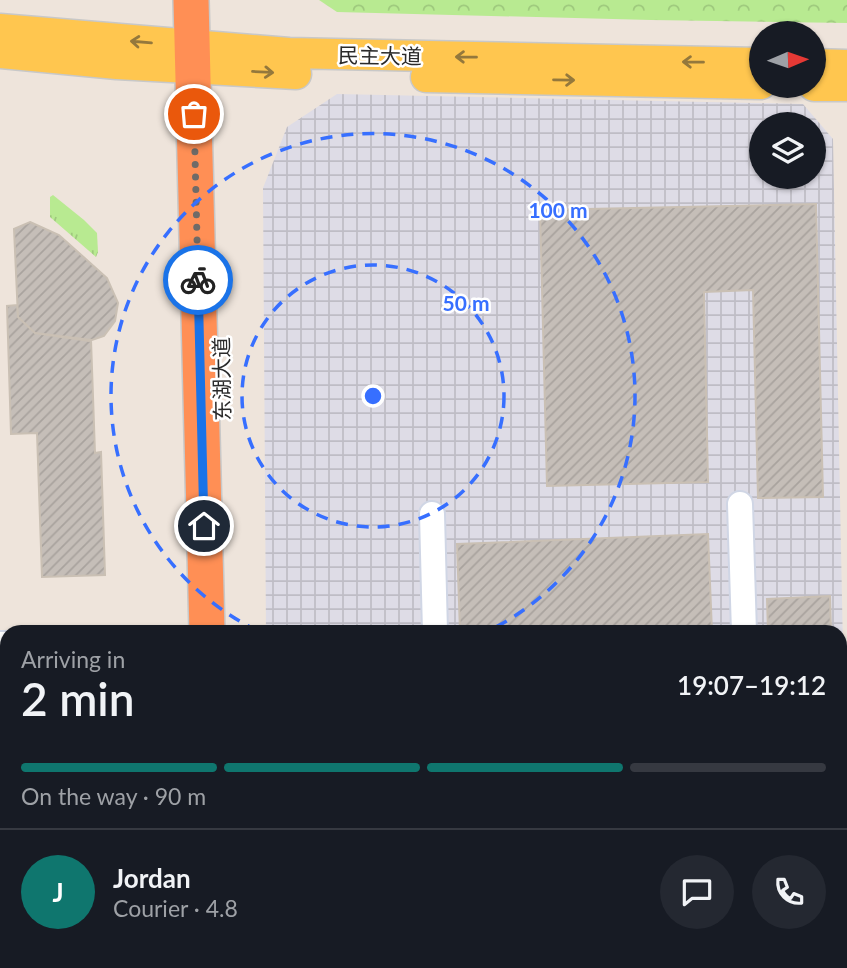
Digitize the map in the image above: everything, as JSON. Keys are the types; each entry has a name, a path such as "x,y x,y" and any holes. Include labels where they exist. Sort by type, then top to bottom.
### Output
{"highway":[{"name":"东湖大道","path":"191,0 204,58 216,181 228,625"},
{"name":"东湖大道","path":"206,625 204,58 214,0"}],"main road":[{"name":"民主大道","path":"0,29 204,58 293,74 749,84"},
{"name":"民主大道","path":"0,52 117,64 289,53 749,63"},
{"path":"826,64 847,65"},
{"path":"826,86 847,86"}],"street":[{"path":"740,504 744,625"},
{"path":"432,514 435,625"}],"shaded area":[{"path":"337,94 803,104 810,112 749,112 749,189 826,189 826,131 833,139 843,625 266,625 263,188 287,127"}],"green space":[{"path":"319,0 847,0 847,23 337,12"},
{"path":"53,195 97,233 96,257 50,217 50,197"}],"building":[{"path":"816,204 823,497 758,498 753,290 704,292 708,482 547,486 540,210"},
{"path":"30,222 59,235 107,278 118,303 115,321 104,336 89,341 35,333 18,317 14,229"},
{"path":"17,305 18,317 35,333 91,340 95,453 101,452 105,575 42,577 37,433 11,434 7,306"},
{"path":"708,534 712,625 460,625 457,544"},
{"path":"830,596 831,625 768,625 767,599"}],"way so far":[{"path":"194,114 198,280"}],"route":[{"path":"198,280 204,526"}]}
